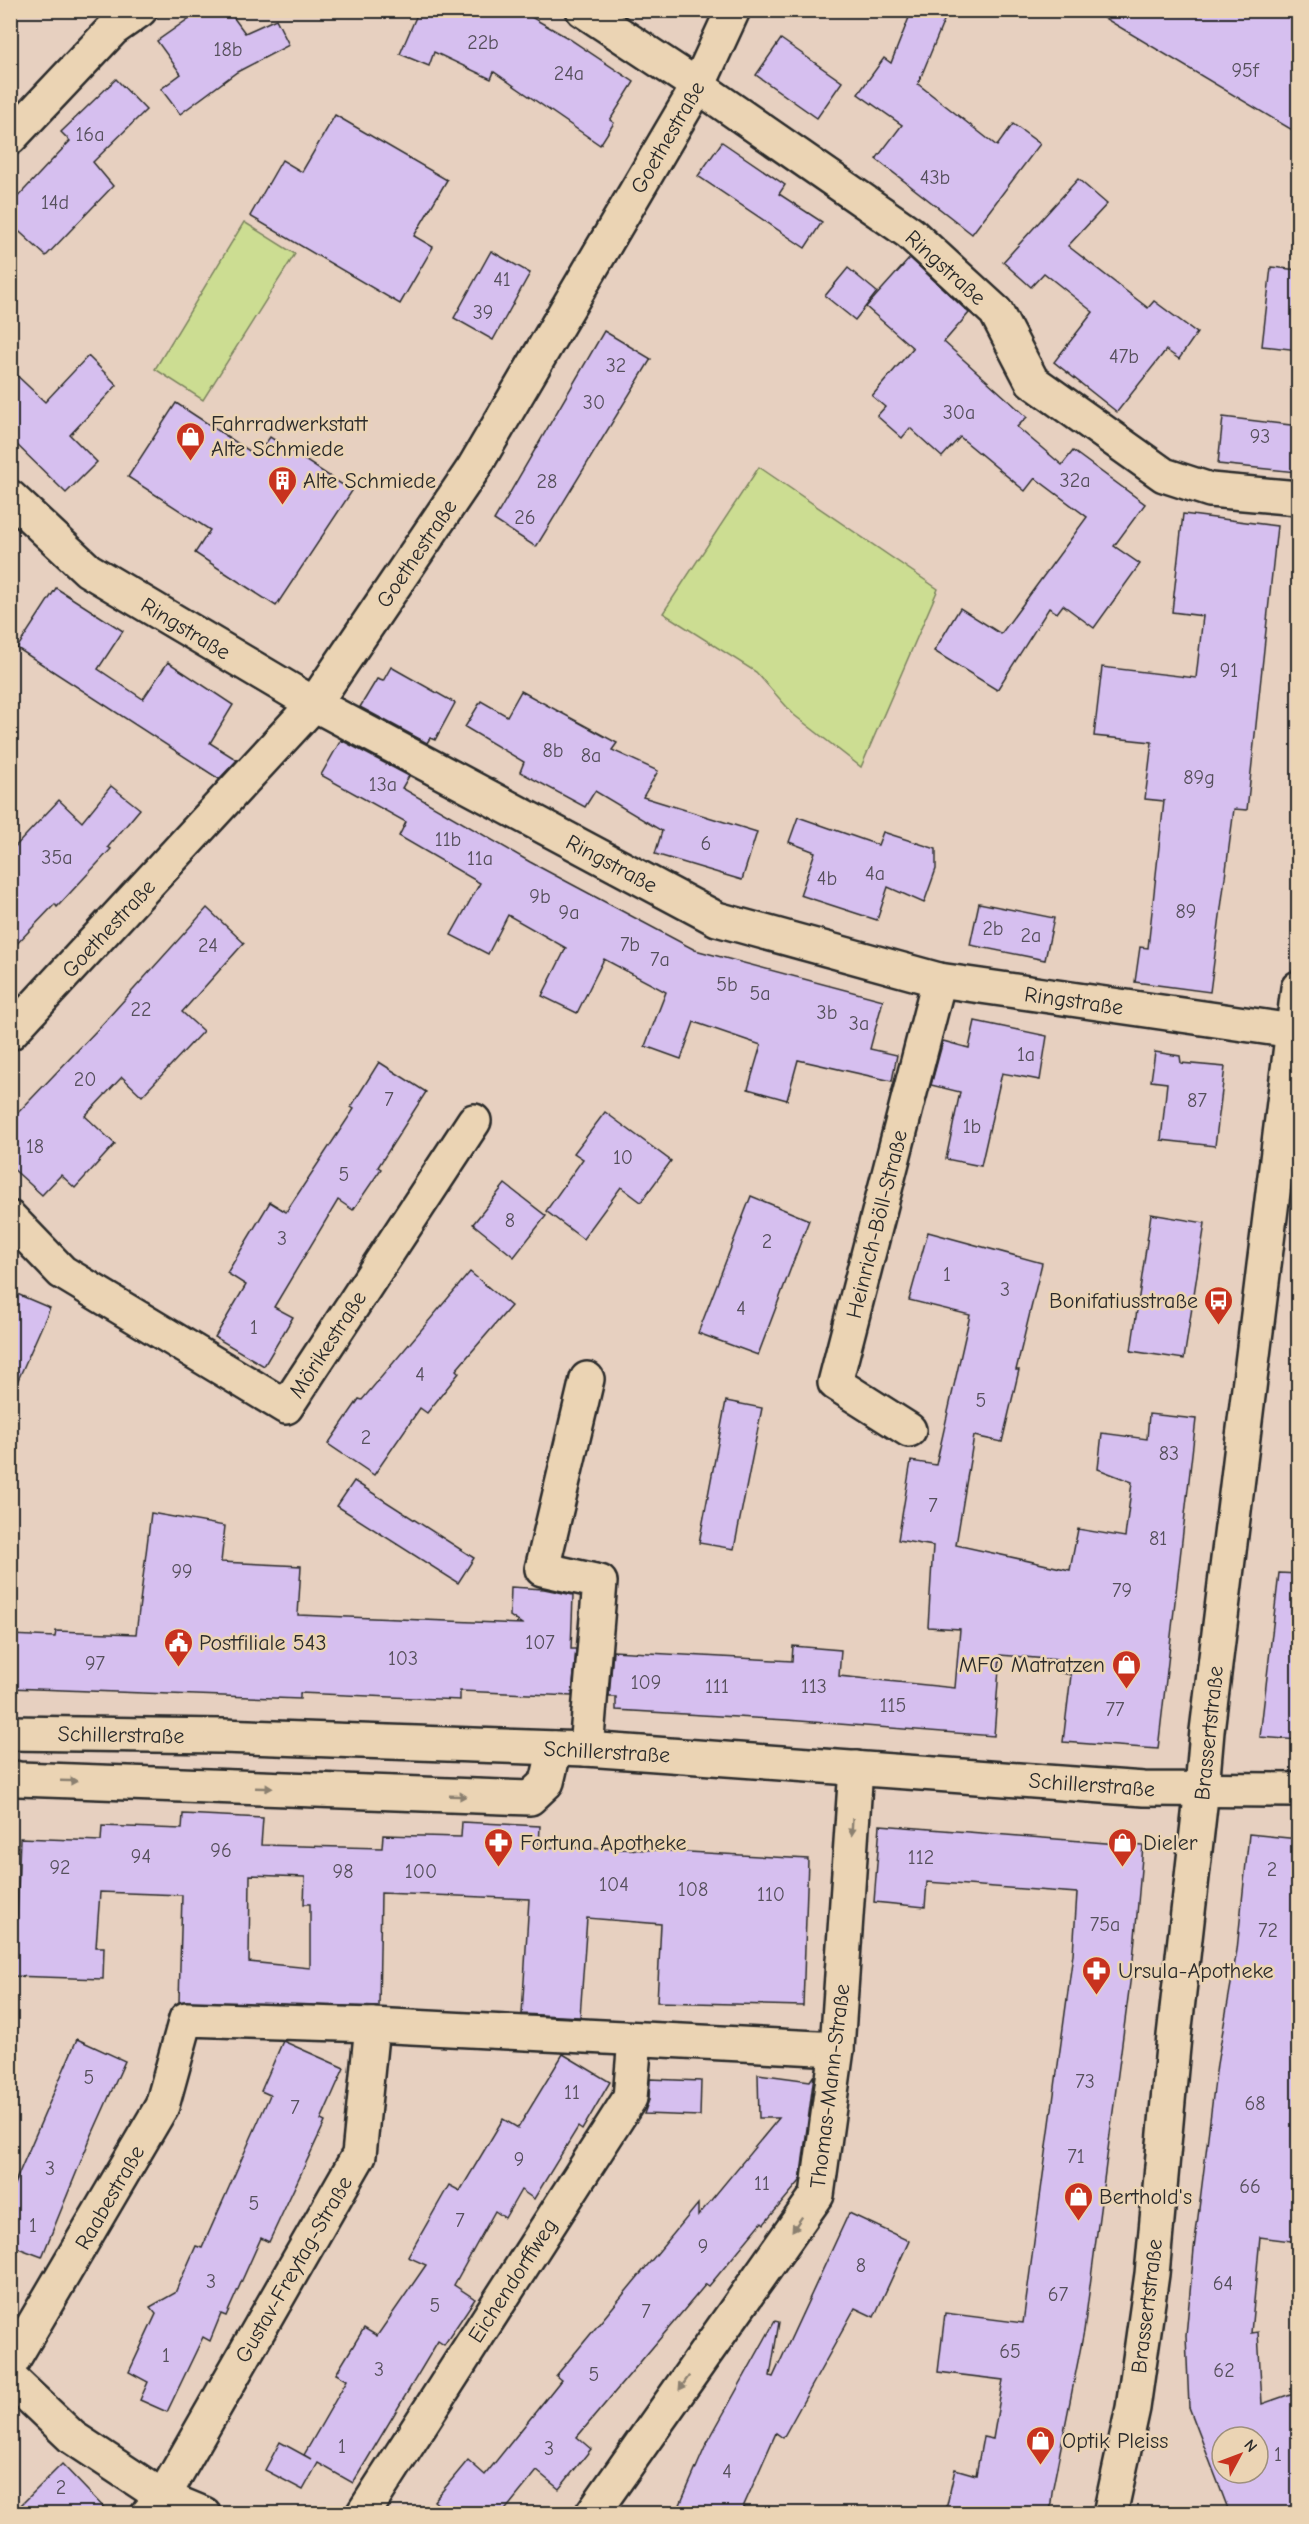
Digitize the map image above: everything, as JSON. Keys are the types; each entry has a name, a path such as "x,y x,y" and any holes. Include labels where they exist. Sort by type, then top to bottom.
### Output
{"street":[{"path":"10,138 113,29 140,10"},
{"name":"Ringstraße","path":"583,10 698,86 910,233 996,312 1032,381 1164,476 1210,490 1299,498"},
{"name":"Goethestraße","path":"10,1033 314,704 473,469 698,86 733,10"},
{"name":"Ringstraße","path":"10,497 88,570 314,704 717,919 939,980 1293,1031"},
{"name":"Heinrich-Böll-Straße","path":"909,1430 835,1383 939,980"},
{"name":"Brassertstraße","path":"1110,2514 1133,2408 1152,2274 1174,2036 1207,1731 1299,988"},
{"name":"Mörikestraße","path":"10,1218 62,1272 286,1407 474,1120"},
{"path":"10,1777 530,1798 547,1782 570,1748 600,1582 542,1569 587,1379"},
{"name":"Schillerstraße","path":"10,1733 234,1737 570,1748 1144,1789 1202,1788"},
{"name":"Thomas-Mann-Straße","path":"592,2514 817,2195 837,2049 856,1768"},
{"path":"1202,1788 1299,1790"},
{"name":"Raabestraße","path":"10,2365 162,2106 186,2019 372,2025"},
{"path":"372,2025 837,2049"},
{"name":"Gustav-Freytag-Straße","path":"155,2505 359,2155 372,2025"},
{"name":"Eichendorffweg","path":"363,2514 630,2098 635,2038"},
{"path":"10,2378 72,2437 155,2505 204,2514"}],"green space":[{"path":"244,222 295,254 203,400 155,369"},
{"path":"759,467 938,589 861,767 794,715 756,672 663,613"}],"building":[{"path":"201,10 228,10 245,33 276,19 289,45 237,72 180,114 161,89 181,74 157,41"},
{"path":"419,10 519,10 568,38 634,82 610,120 614,123 600,145 494,72 491,79 434,52 429,66 400,54"},
{"path":"912,10 927,10 945,18 918,84 997,146 1013,124 1040,144 972,234 876,159 902,125 858,94 884,58 891,63"},
{"path":"1091,10 1299,10 1299,134"},
{"path":"781,39 842,82 817,118 756,75"},
{"path":"116,79 146,110 93,162 113,186 46,256 10,223 10,205 70,141 61,132"},
{"path":"335,115 447,180 414,236 433,247 400,304 250,216 282,160 302,172"},
{"path":"722,142 785,185 779,194 822,222 805,248 698,176"},
{"path":"1078,179 1107,204 1068,246 1148,308 1154,301 1197,333 1179,359 1166,350 1117,412 1054,362 1093,312 1044,273 1031,287 1003,262"},
{"path":"491,251 530,273 493,340 454,318"},
{"path":"910,258 969,313 944,342 1027,417 1017,427 1062,465 1073,451 1145,504 1114,546 1140,564 1094,628 1063,605 1057,613 1049,608 997,690 934,651 960,608 1001,634 1087,517 1035,478 1025,491 960,437 942,457 910,428 902,438 877,416 885,407 872,396 913,348 866,307"},
{"path":"1271,267 1299,270 1299,350 1262,346"},
{"path":"848,268 877,292 855,320 825,296"},
{"path":"604,331 651,359 536,547 494,520"},
{"path":"88,356 117,385 70,435 97,462 66,493 10,438 10,369 45,402"},
{"name":"Alte Schmiede","path":"176,403 257,456 270,437 352,491 276,606 195,553 210,530 128,477"},
{"path":"1223,417 1299,426 1296,472 1218,464"},
{"path":"1183,514 1277,526 1247,810 1234,809 1210,992 1135,982 1140,947 1148,948 1164,801 1145,799 1152,742 1094,736 1102,667 1196,678 1203,616 1172,612"},
{"path":"56,588 123,631 98,669 143,699 168,662 233,705 210,743 237,760 219,779 17,648"},
{"path":"391,667 455,703 435,740 430,738 427,743 360,707 377,679 383,681"},
{"path":"521,691 617,743 612,750 658,771 643,797 757,832 742,880 655,854 662,831 595,791 585,807 520,772 524,762 465,727 481,701 507,716"},
{"path":"341,740 409,776 402,788 530,862 695,950 883,1000 870,1049 897,1055 892,1081 798,1060 787,1100 748,1089 761,1045 694,1022 681,1059 645,1046 666,992 604,959 577,1013 542,996 566,948 508,915 488,954 451,935 480,883 399,836 406,822 321,775"},
{"path":"111,786 140,809 108,847 111,849 57,907 55,904 10,951 10,852 59,800 82,822"},
{"path":"798,817 878,845 883,832 936,849 936,869 924,903 888,887 877,920 800,895 815,852 789,842"},
{"path":"979,903 1054,918 1045,960 970,945"},
{"path":"207,908 244,943 182,1012 203,1031 142,1096 122,1077 85,1116 115,1144 75,1188 61,1175 42,1195 10,1166 10,1121 98,1029"},
{"path":"975,1021 1047,1036 1040,1080 1002,1073 981,1166 946,1159 960,1092 931,1085 943,1041 969,1048"},
{"path":"1155,1052 1180,1056 1181,1063 1225,1067 1215,1146 1161,1140 1167,1083 1151,1081"},
{"path":"379,1062 426,1092 378,1167 381,1169 353,1210 338,1200 274,1307 293,1317 264,1366 215,1337 246,1285 227,1273 270,1202 286,1212 354,1109 351,1107"},
{"path":"605,1112 671,1161 641,1202 621,1187 583,1239 546,1211 583,1159 574,1153"},
{"path":"505,1184 546,1216 514,1257 473,1224"},
{"path":"751,1196 809,1220 758,1355 698,1333"},
{"path":"1151,1214 1205,1223 1184,1359 1131,1351"},
{"path":"928,1232 1042,1263 1016,1370 1019,1370 1002,1442 974,1436 956,1545 1070,1570 1078,1529 1125,1537 1132,1482 1098,1469 1102,1433 1147,1439 1149,1414 1196,1419 1158,1749 1063,1742 1071,1675 1058,1672 1059,1660 1000,1655 994,1736 616,1710 616,1697 609,1697 613,1651 792,1661 793,1646 841,1650 839,1676 955,1688 960,1629 928,1627 933,1546 898,1540 911,1461 936,1465 970,1315 909,1300"},
{"path":"470,1272 511,1306 456,1370 459,1373 427,1413 420,1408 374,1475 328,1444 359,1399 362,1400"},
{"path":"10,1291 50,1308 10,1398"},
{"path":"726,1401 762,1408 734,1549 699,1543"},
{"path":"354,1481 474,1558 458,1583 337,1506"},
{"path":"151,1513 225,1526 221,1562 301,1566 298,1615 522,1624 510,1616 511,1587 544,1589 573,1595 571,1649 576,1649 572,1696 460,1691 460,1700 300,1693 300,1699 10,1688 10,1635 55,1637 56,1631 136,1634"},
{"path":"1279,1573 1299,1574 1299,1740 1260,1737"},
{"path":"183,1814 263,1818 261,1845 382,1848 383,1835 461,1837 462,1822 540,1826 539,1847 654,1850 808,1859 803,2006 657,2002 661,1924 587,1918 580,2017 522,2014 529,1899 381,1893 379,2007 179,2002 182,1895 100,1892 96,1947 104,1947 103,1979 11,1976 12,1945 16,1945 20,1838 101,1841 102,1826 182,1829","holes":["250,1875 305,1877 304,1904 310,1904 310,1968 249,1962"]},
{"path":"880,1825 1143,1846 1133,1960 1084,2331 1052,2492 1050,2514 945,2514 955,2469 976,2475 983,2437 993,2439 1003,2380 938,2372 945,2313 1023,2323 1073,1954 1077,1893 927,1882 925,1907 874,1902"},
{"path":"1249,1834 1299,1839 1299,1910 1292,1958 1299,1959 1299,2242 1260,2237 1251,2333 1258,2332 1262,2404 1299,2391 1299,2514 1230,2514 1219,2485 1270,2485 1270,2425 1210,2425 1210,2462 1189,2407 1186,2336 1194,2249 1217,2064 1237,1950"},
{"path":"77,2039 125,2061 90,2139 42,2257 10,2245 10,2194"},
{"path":"283,2041 344,2068 321,2120 325,2122 269,2242 261,2238 226,2316 221,2314 210,2341 203,2337 167,2412 140,2400 148,2382 129,2372 156,2314 150,2307 175,2293 196,2246 202,2248 270,2095 261,2091"},
{"path":"563,2054 610,2082 582,2130 578,2127 534,2199 521,2190 505,2218 495,2211 454,2285 475,2299 444,2345 438,2341 353,2483 318,2463 303,2490 265,2470 280,2442 311,2459 304,2455 347,2380 336,2374 364,2328 377,2336 426,2265 408,2257 449,2185 460,2191 503,2119 518,2128"},
{"path":"758,2074 810,2081 814,2075 800,2181 764,2224 762,2222 709,2286 706,2284 577,2437 591,2449 559,2489 537,2471 502,2514 450,2514 434,2501 468,2460 485,2475 561,2380 556,2376 698,2204 698,2216 779,2118 759,2118"},
{"path":"650,2079 701,2081 700,2116 644,2114 649,2100"},
{"path":"849,2213 909,2241 874,2317 855,2308 783,2438 776,2433 740,2514 676,2514 706,2445 775,2321 779,2322 770,2376 773,2377"},
{"path":"62,2464 110,2514 12,2514"}],"place":[{"name":"Fahrradwerkstatt Alte Schmiede","path":"190,462"},
{"name":"Alte Schmiede","path":"282,506"},
{"name":"Bonifatiusstraße","path":"1219,1326"},
{"name":"Postfiliale 543","path":"178,1668"},
{"name":"MFO Matratzen","path":"1126,1690"},
{"name":"Fortuna Apotheke","path":"499,1868"},
{"name":"Dieler","path":"1122,1868"},
{"name":"Ursula-Apotheke","path":"1097,1996"},
{"name":"Berthold's","path":"1078,2222"},
{"name":"Optik Pleiss","path":"1041,2466"}]}
